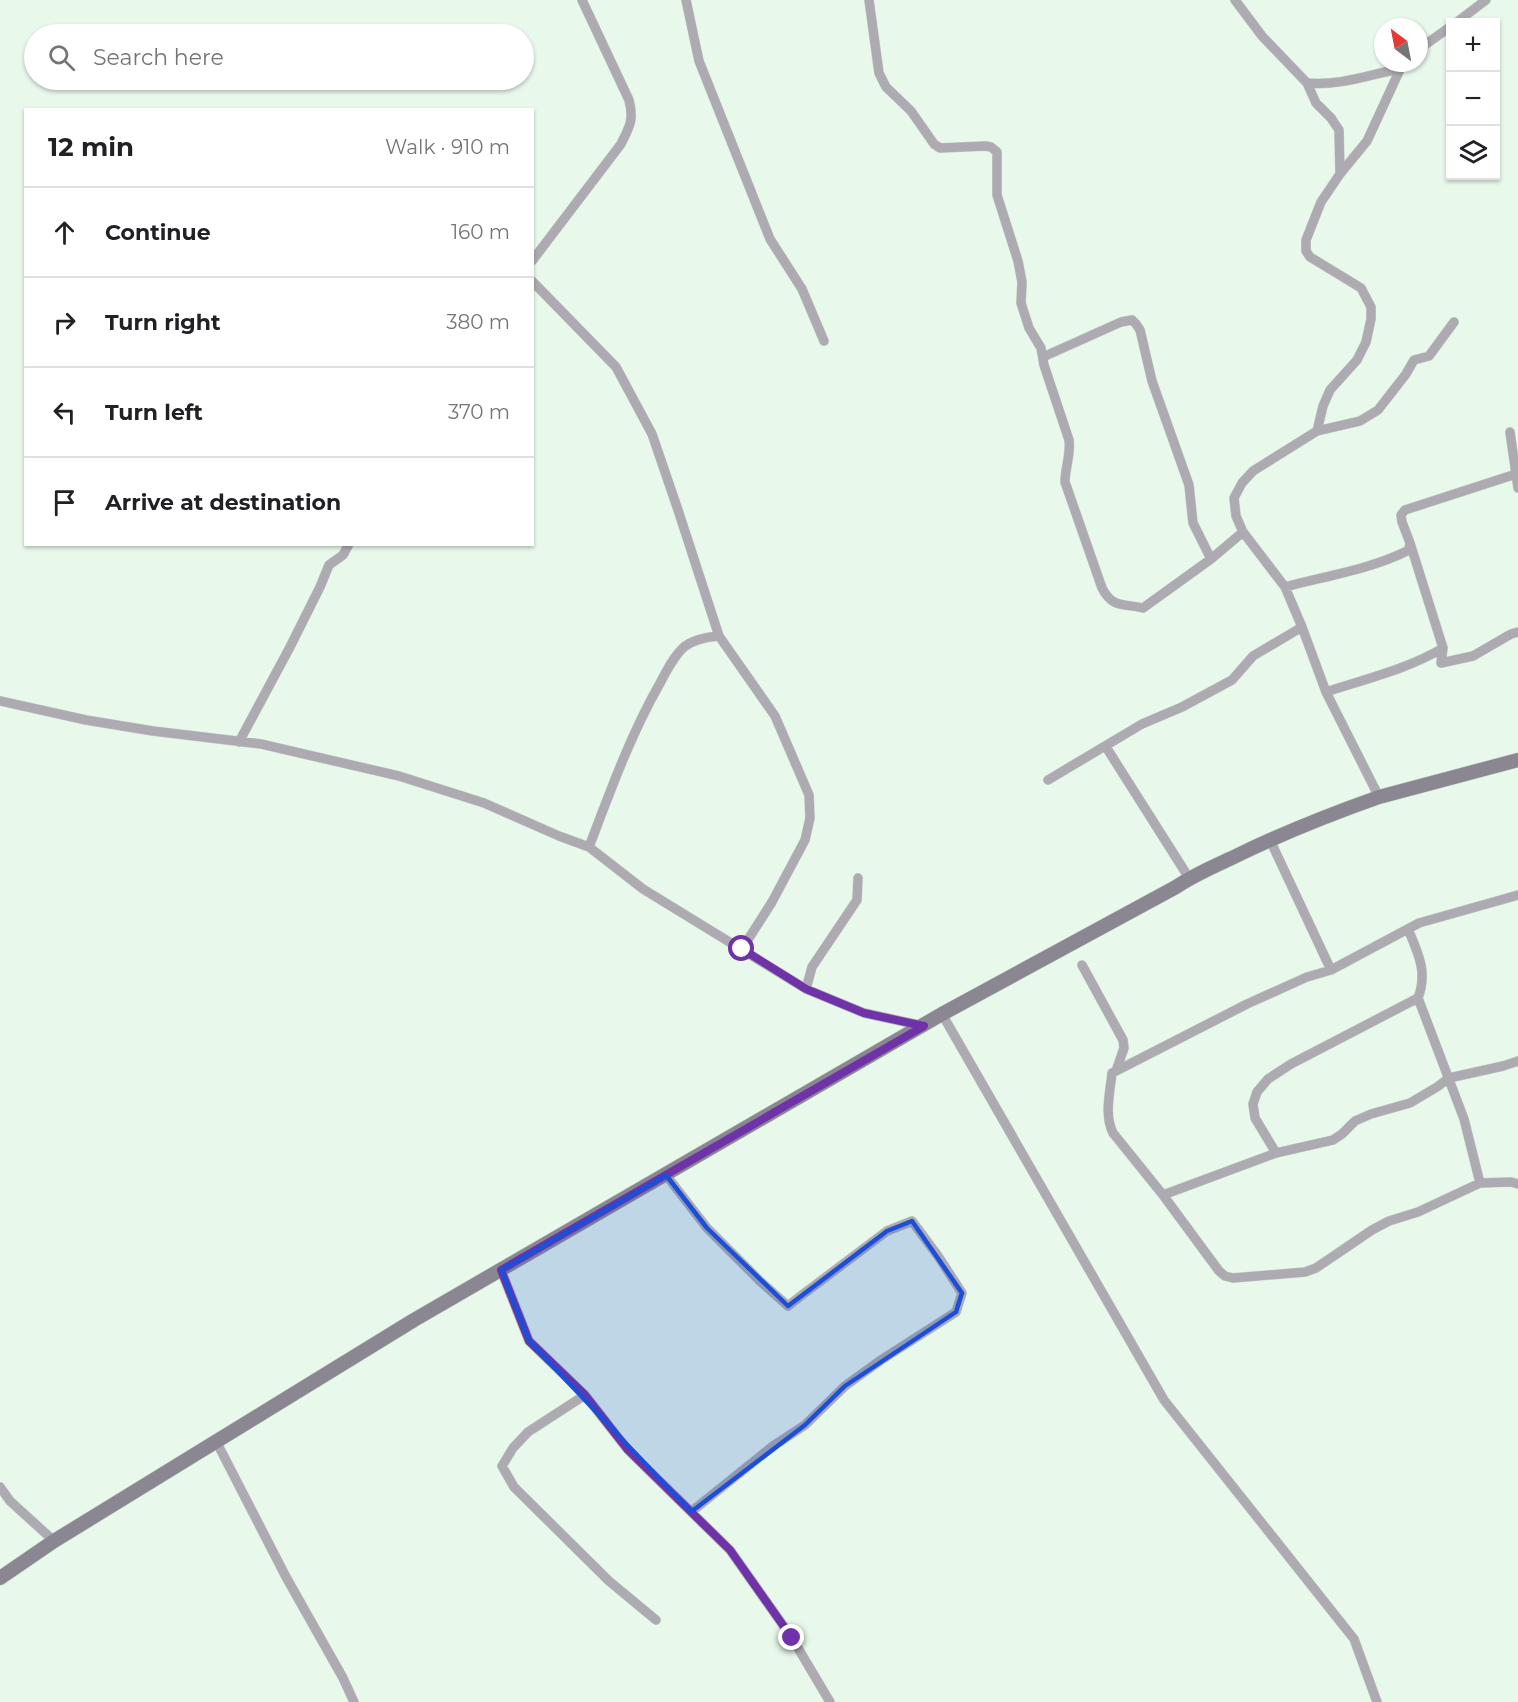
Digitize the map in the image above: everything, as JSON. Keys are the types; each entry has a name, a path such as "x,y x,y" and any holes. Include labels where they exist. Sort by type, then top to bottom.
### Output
{"main road":[{"path":"0,1578 54,1541 414,1320 942,1014 1189,878 1270,840 1378,797 1518,760"}],"street":[{"path":"534,258 621,144 632,124 629,100 582,0"},
{"path":"686,0 699,61 770,239 802,289 824,341"},
{"path":"869,0 879,74 886,87 919,120 934,144 940,148 985,146 997,152 997,195 1018,261 1022,282 1021,303 1029,328 1041,348 1044,365 1069,440 1065,482 1107,597 1122,606 1143,608 1211,559 1243,532"},
{"path":"1235,0 1262,36 1307,84 1316,103 1339,130 1340,174"},
{"path":"1462,18 1486,0"},
{"path":"1428,43 1446,30"},
{"path":"1307,84 1322,85 1351,81 1381,72"},
{"path":"1317,431 1323,406 1330,390 1357,360 1366,342 1371,307 1361,288 1310,257 1306,251 1306,240 1321,202 1367,141 1398,72"},
{"path":"534,283 616,367 652,434 719,636 776,716 808,795 810,818 805,840 772,902 742,949"},
{"path":"1043,357 1121,322 1131,320 1136,324 1140,330 1152,381 1189,485 1193,523 1211,559"},
{"path":"1378,797 1326,692 1285,587 1243,532 1236,516 1234,498 1242,483 1253,471 1317,431 1360,421 1378,410 1414,360 1429,356 1454,322"},
{"path":"1510,432 1518,488"},
{"path":"1516,474 1405,510 1401,515 1443,648 1441,663 1473,656 1518,632"},
{"path":"1285,587 1387,560 1409,550 1410,543"},
{"path":"239,741 290,646 329,565 343,555 348,546"},
{"path":"1048,780 1142,724 1182,707 1232,681 1253,656 1302,627"},
{"path":"589,847 634,736 670,664 685,646 700,638 719,636"},
{"path":"1326,692 1405,666 1443,648"},
{"path":"0,700 86,720 261,744 399,776 484,802 589,847 643,889 806,989 864,1013 924,1026"},
{"path":"1106,747 1189,878"},
{"path":"1270,840 1330,970"},
{"path":"806,989 812,967 857,900 858,878"},
{"path":"1518,895 1419,923 1330,970 1307,977 1247,1004 1112,1073 1108,1124 1219,1270 1225,1276 1233,1278 1305,1272 1316,1268 1389,1221 1418,1212 1480,1183 1511,1182 1518,1184"},
{"path":"1276,1153 1255,1118 1253,1104 1257,1092 1268,1079 1291,1064 1418,998 1423,986 1423,973 1418,952 1408,929"},
{"path":"1082,965 1123,1040 1124,1048 1116,1071"},
{"path":"1418,998 1464,1119 1480,1183"},
{"path":"942,1014 1164,1400 1354,1639 1377,1702"},
{"path":"1163,1195 1276,1153 1333,1140 1355,1120 1410,1103 1449,1077 1518,1061"},
{"path":"666,1175 707,1228 788,1306 887,1231 912,1221 962,1293 956,1311 845,1386 806,1425 773,1446 692,1512"},
{"path":"501,1270 529,1341 585,1395 628,1450 730,1550 792,1638 831,1702"},
{"path":"585,1395 528,1432 513,1448 502,1466 514,1487 609,1581 656,1620"},
{"path":"216,1441 354,1702"},
{"path":"0,1487 9,1501 54,1541"}],"highlighted area":[{"path":"666,1175 707,1228 788,1306 887,1231 912,1221 962,1293 956,1312 845,1386 805,1425 691,1512 529,1341 501,1270"}],"route":[{"path":"742,949 806,989 864,1013 924,1026 501,1270 529,1341 585,1395 628,1450 730,1550 792,1638"}]}
